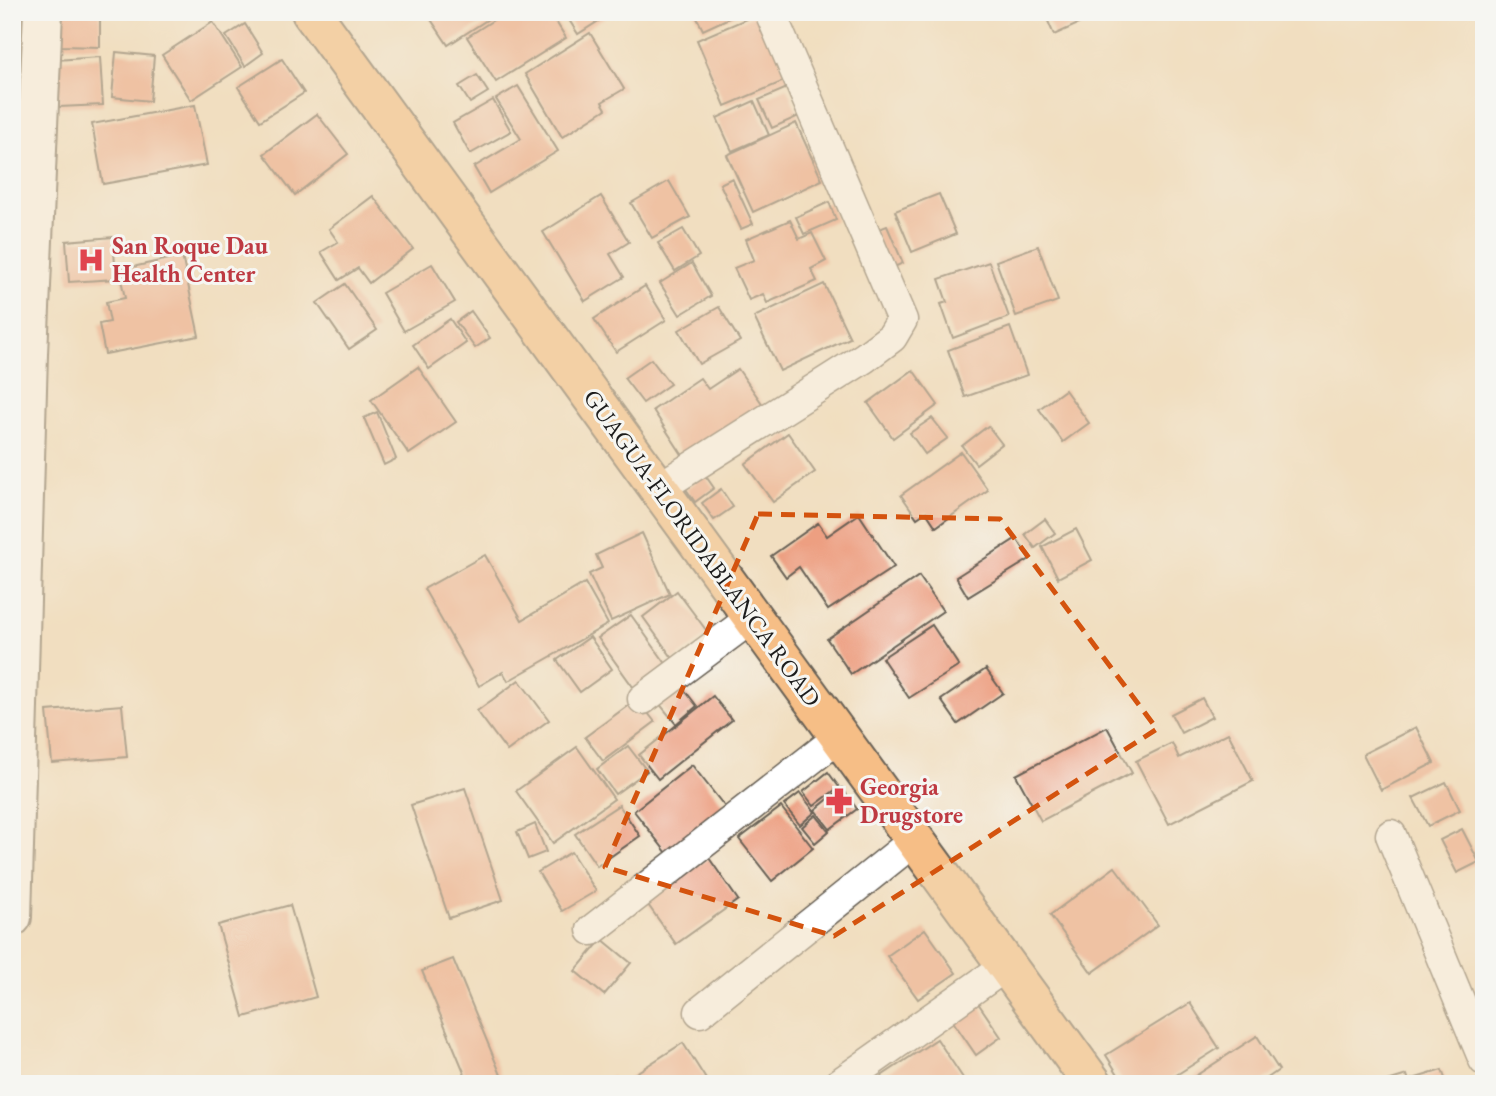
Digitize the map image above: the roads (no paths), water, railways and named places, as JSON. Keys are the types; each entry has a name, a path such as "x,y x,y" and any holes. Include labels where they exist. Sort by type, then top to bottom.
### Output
{"main road":[{"name":"GUAGUA-FLORIDABLANCA ROAD","path":"311,12 1094,1084"}],"street":[{"path":"12,917 28,354 43,12"},
{"path":"659,488 864,358 892,337 902,320 770,12"},
{"path":"643,699 753,617"},
{"path":"592,930 838,737"},
{"path":"1391,835 1484,1060"},
{"path":"699,1012 915,841"},
{"path":"839,1084 1007,965"}],"place":[{"name":"San Roque Dau Health Center","path":"91,260"},
{"name":"Georgia Drugstore","path":"839,801"}]}
